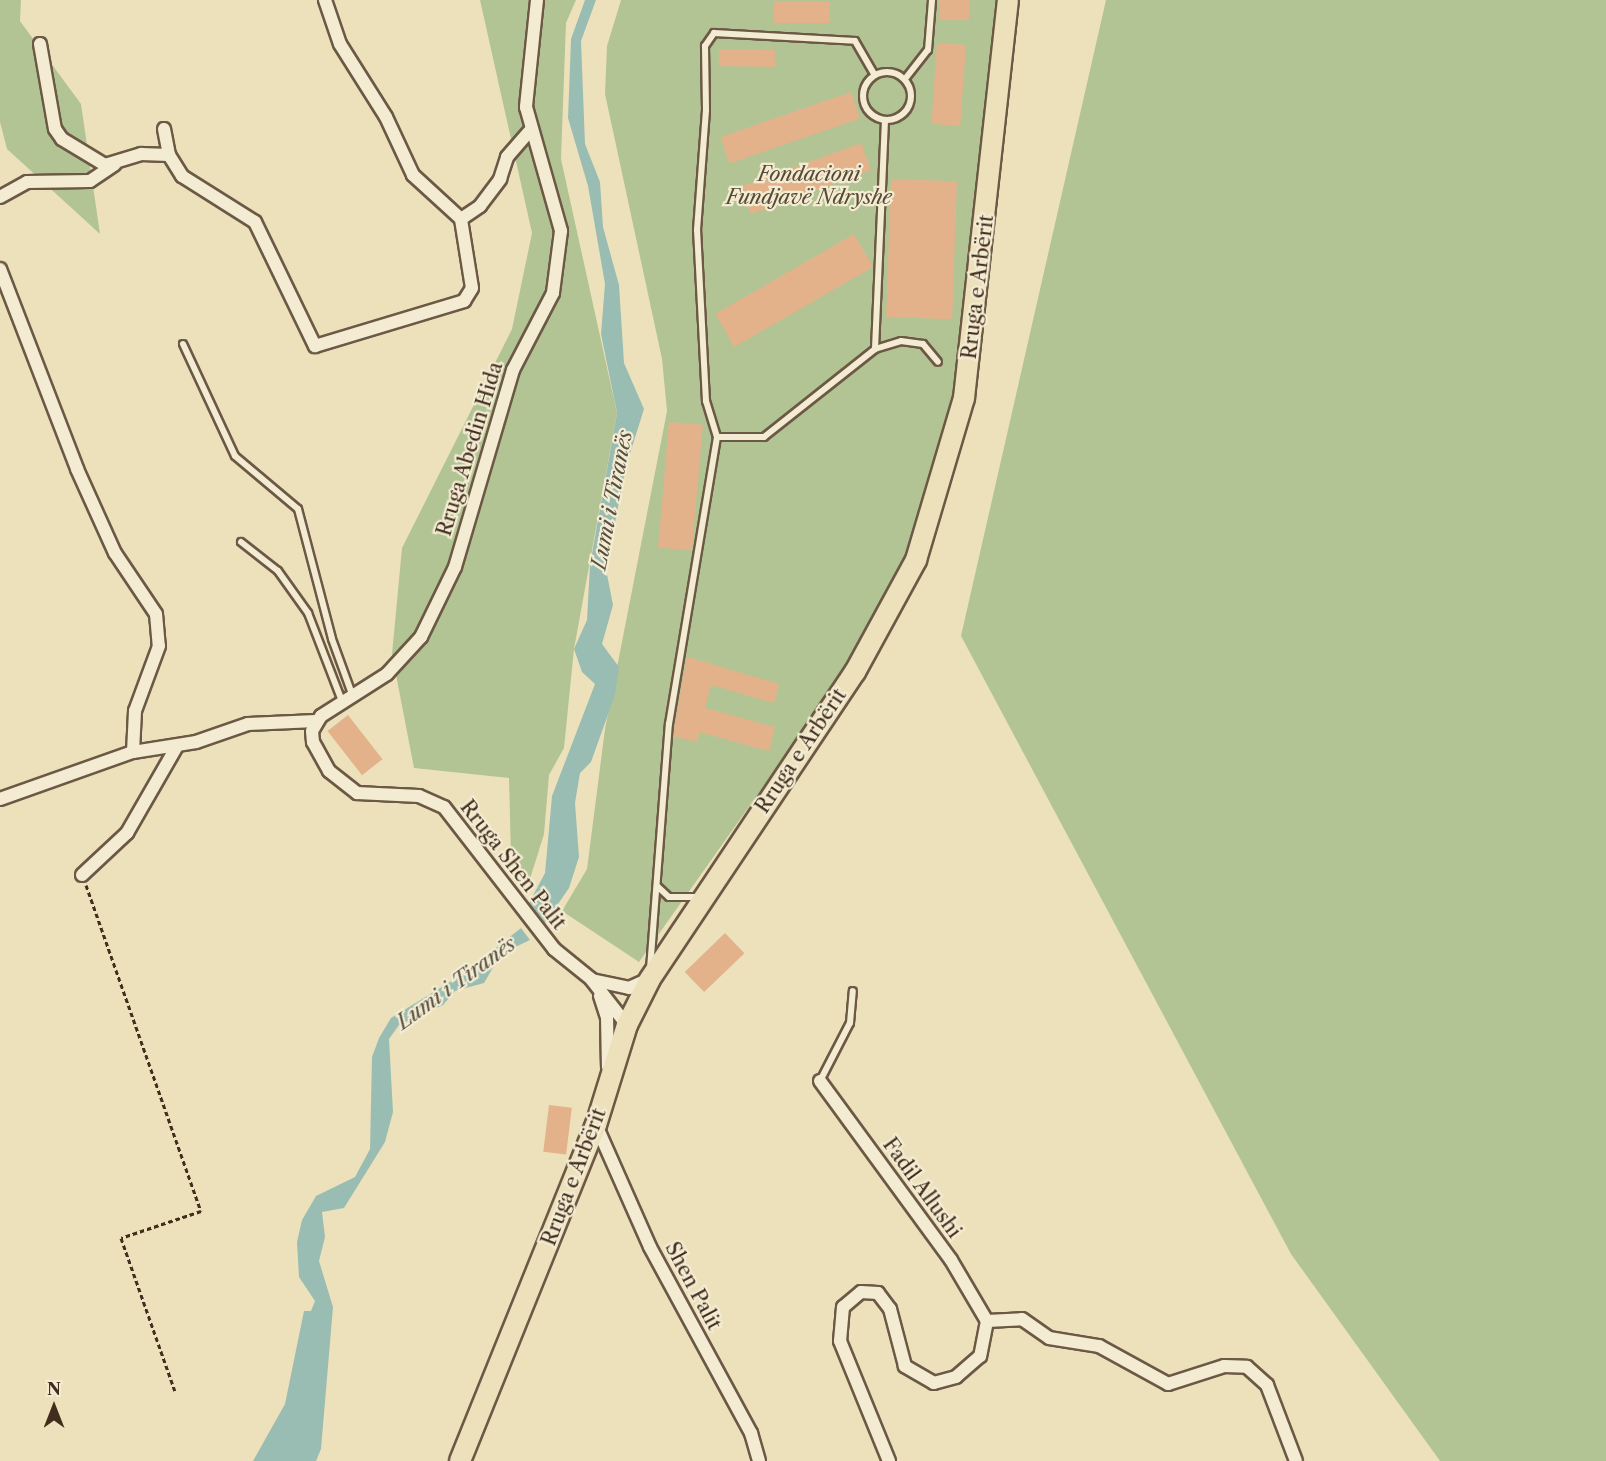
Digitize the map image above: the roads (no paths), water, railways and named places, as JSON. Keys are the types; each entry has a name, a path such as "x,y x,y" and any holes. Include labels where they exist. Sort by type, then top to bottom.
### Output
{"main road":[{"name":"Rruga e Arbërit","path":"460,1461 596,1125 627,1025 650,979 701,897 855,672 911,571 931,518 964,398 1008,0"}],"street":[{"path":"164,129 169,155 182,176 255,222 315,346 464,301 472,288 461,219 413,175 386,117 340,44 325,0"},
{"name":"Rruga Abedin Hida","path":"316,721 405,658 438,605 455,567 513,370 553,293 561,231 530,132 527,81 537,0"},
{"path":"40,44 55,129 94,162 117,163"},
{"path":"461,219 480,206 500,179 507,157 530,132"},
{"path":"0,197 27,182 90,181 117,163 141,154 169,155"},
{"path":"0,269 76,469 115,553 156,614 159,646 135,711 133,752"},
{"path":"0,799 133,752 177,746 248,724 316,721"},
{"name":"Rruga Shen Palit","path":"316,721 312,730 318,755 342,784 372,796 419,796 444,807 554,949 591,979 627,1025"},
{"path":"82,876 127,833 177,746"},
{"path":"591,979 629,988 650,979"},
{"path":"591,979 608,1017 608,1086"},
{"name":"Fadil Allushi","path":"820,1081 951,1260 987,1321"},
{"name":"Shen Palit","path":"596,1125 650,1247 751,1433 759,1461"},
{"path":"889,1461 840,1341 843,1307 861,1292 878,1293 890,1309 905,1366 934,1383 956,1377 980,1356 987,1345 987,1321 1022,1319 1049,1338 1099,1346 1168,1384 1224,1366 1247,1367 1267,1385 1296,1461"}],"lane":[{"path":"905,79 928,50 932,0"},
{"path":"650,979 669,724 717,436 706,401 697,230 706,110 705,46 714,33 855,41 875,75"},
{"path":"890,72 905,79 911,103 901,116 885,121 871,114 863,101 865,86 875,75 890,72"},
{"path":"875,350 885,121"},
{"path":"717,436 764,437 875,350 901,341 923,344 938,362"},
{"path":"183,344 235,456 298,509 347,697"},
{"path":"242,542 278,571 308,613 347,697"},
{"path":"657,886 669,897 701,897"},
{"path":"820,1081 850,1023 853,991"}],"water":[{"name":"Lumi i Tiranës","path":"585,0 596,0 581,41 585,144 600,182 603,227 619,285 624,363 644,409 626,466 606,569 613,605 602,644 619,667 615,695 591,762 580,773 575,803 579,857 569,888 545,923 529,903 545,873 552,796 595,684 582,672 574,649 587,620 590,565 617,413 601,334 605,284 588,186 568,118 571,39"},
{"name":"Lumi i Tiranës","path":"521,928 530,940 501,954 484,983 455,991 443,1005 399,1025 389,1039 393,1112 385,1142 344,1208 322,1212 325,1237 319,1261 333,1307 321,1449 316,1461 253,1461 285,1404 304,1311 311,1311 315,1301 299,1277 297,1242 302,1220 316,1196 355,1177 370,1149 372,1057 379,1038 391,1018 463,974"}],"park label":[{"name":"Fondacioni Fundjavë Ndryshe","path":"809,186"}]}
